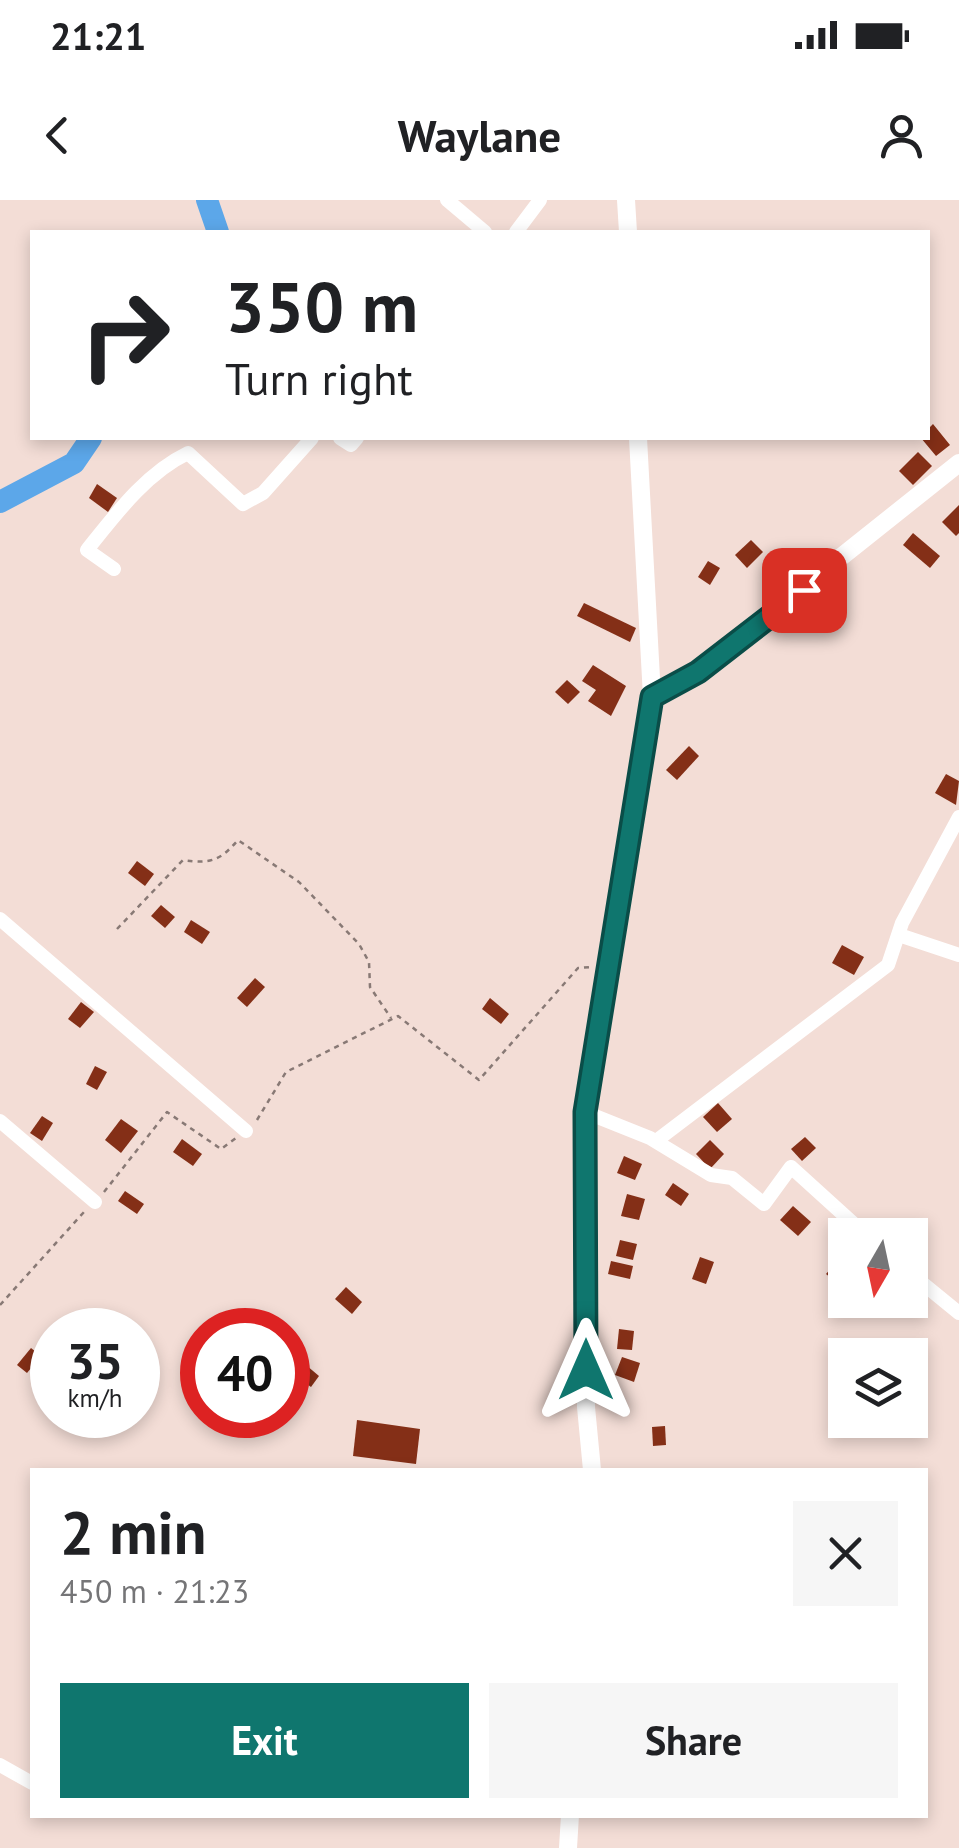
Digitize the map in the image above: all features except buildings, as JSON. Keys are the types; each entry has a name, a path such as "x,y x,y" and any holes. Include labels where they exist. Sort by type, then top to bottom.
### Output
{"street":[{"path":"447,200 483,230"},
{"path":"518,230 540,200"},
{"path":"626,200 628,230"},
{"path":"114,569 87,550 146,483 177,458 188,453 243,504 263,493 310,440"},
{"path":"592,1468 586,1407 585,1112 612,965 652,697 638,440"},
{"path":"652,697 698,672 959,463"},
{"path":"656,1142 888,965 899,935 959,817"},
{"path":"0,919 246,1131"},
{"path":"899,935 959,956"},
{"path":"585,1112 656,1142 711,1176 732,1178 764,1204 791,1167 847,1218"},
{"path":"0,1121 95,1202"},
{"path":"928,1288 959,1313"},
{"path":"0,1765 30,1782"},
{"path":"568,1848 570,1818"}],"path":[{"path":"116,929 183,860 208,863 223,857 238,840 298,882 359,944 369,962 370,987 392,1019"},
{"path":"0,1305 95,1202 167,1112 220,1149 254,1125 286,1072 398,1016 479,1080 578,968 612,965"}],"waterway":[{"path":"207,200 217,230"},
{"path":"0,502 74,463 90,440"}],"route":[{"path":"586,1370 585,1112 612,965 652,697 698,672 804,590"}]}
